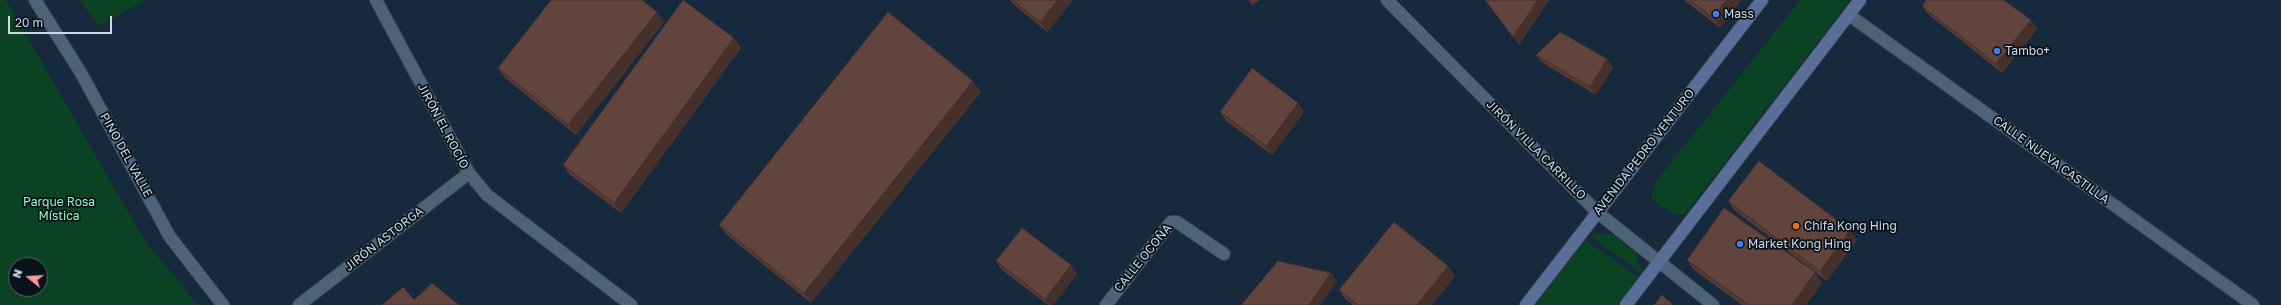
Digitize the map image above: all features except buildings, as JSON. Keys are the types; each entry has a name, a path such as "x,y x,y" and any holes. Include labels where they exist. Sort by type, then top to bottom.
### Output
{"main road":[{"name":"AVENIDA PEDRO VENTURO","path":"1526,305 1762,0"},
{"path":"1626,305 1860,0"}],"street":[{"name":"PINO DEL VALLE","path":"35,0 81,73 170,237 223,305"},
{"name":"JIRÓN EL ROCÍO","path":"376,0 468,173 487,195 631,305"},
{"name":"JIRÓN VILLA CARRILLO","path":"1387,0 1597,212 1658,263 1713,305"},
{"name":"CALLE NUEVA CASTILLA","path":"1849,15 2253,305"},
{"name":"JIRÓN ASTORGA","path":"299,305 468,173"},
{"name":"CALLE OCOÑA","path":"1106,305 1172,222 1177,222 1224,254"}],"green space":[{"name":"Parque Rosa Mística","path":"0,0 6,0 145,241 198,305 0,305"},
{"path":"80,0 147,0 98,26"},
{"path":"1800,0 1850,0 1685,214 1674,215 1651,199 1655,183"},
{"path":"1598,233 1616,235 1636,253 1642,274 1590,235"},
{"path":"1585,240 1639,277 1617,305 1535,305"}],"place":[{"name":"Mass","path":"1716,14"},
{"name":"Tambo+","path":"1997,51"},
{"name":"Chifa Kong Hing","path":"1796,226"},
{"name":"Market Kong Hing","path":"1740,244"}]}
